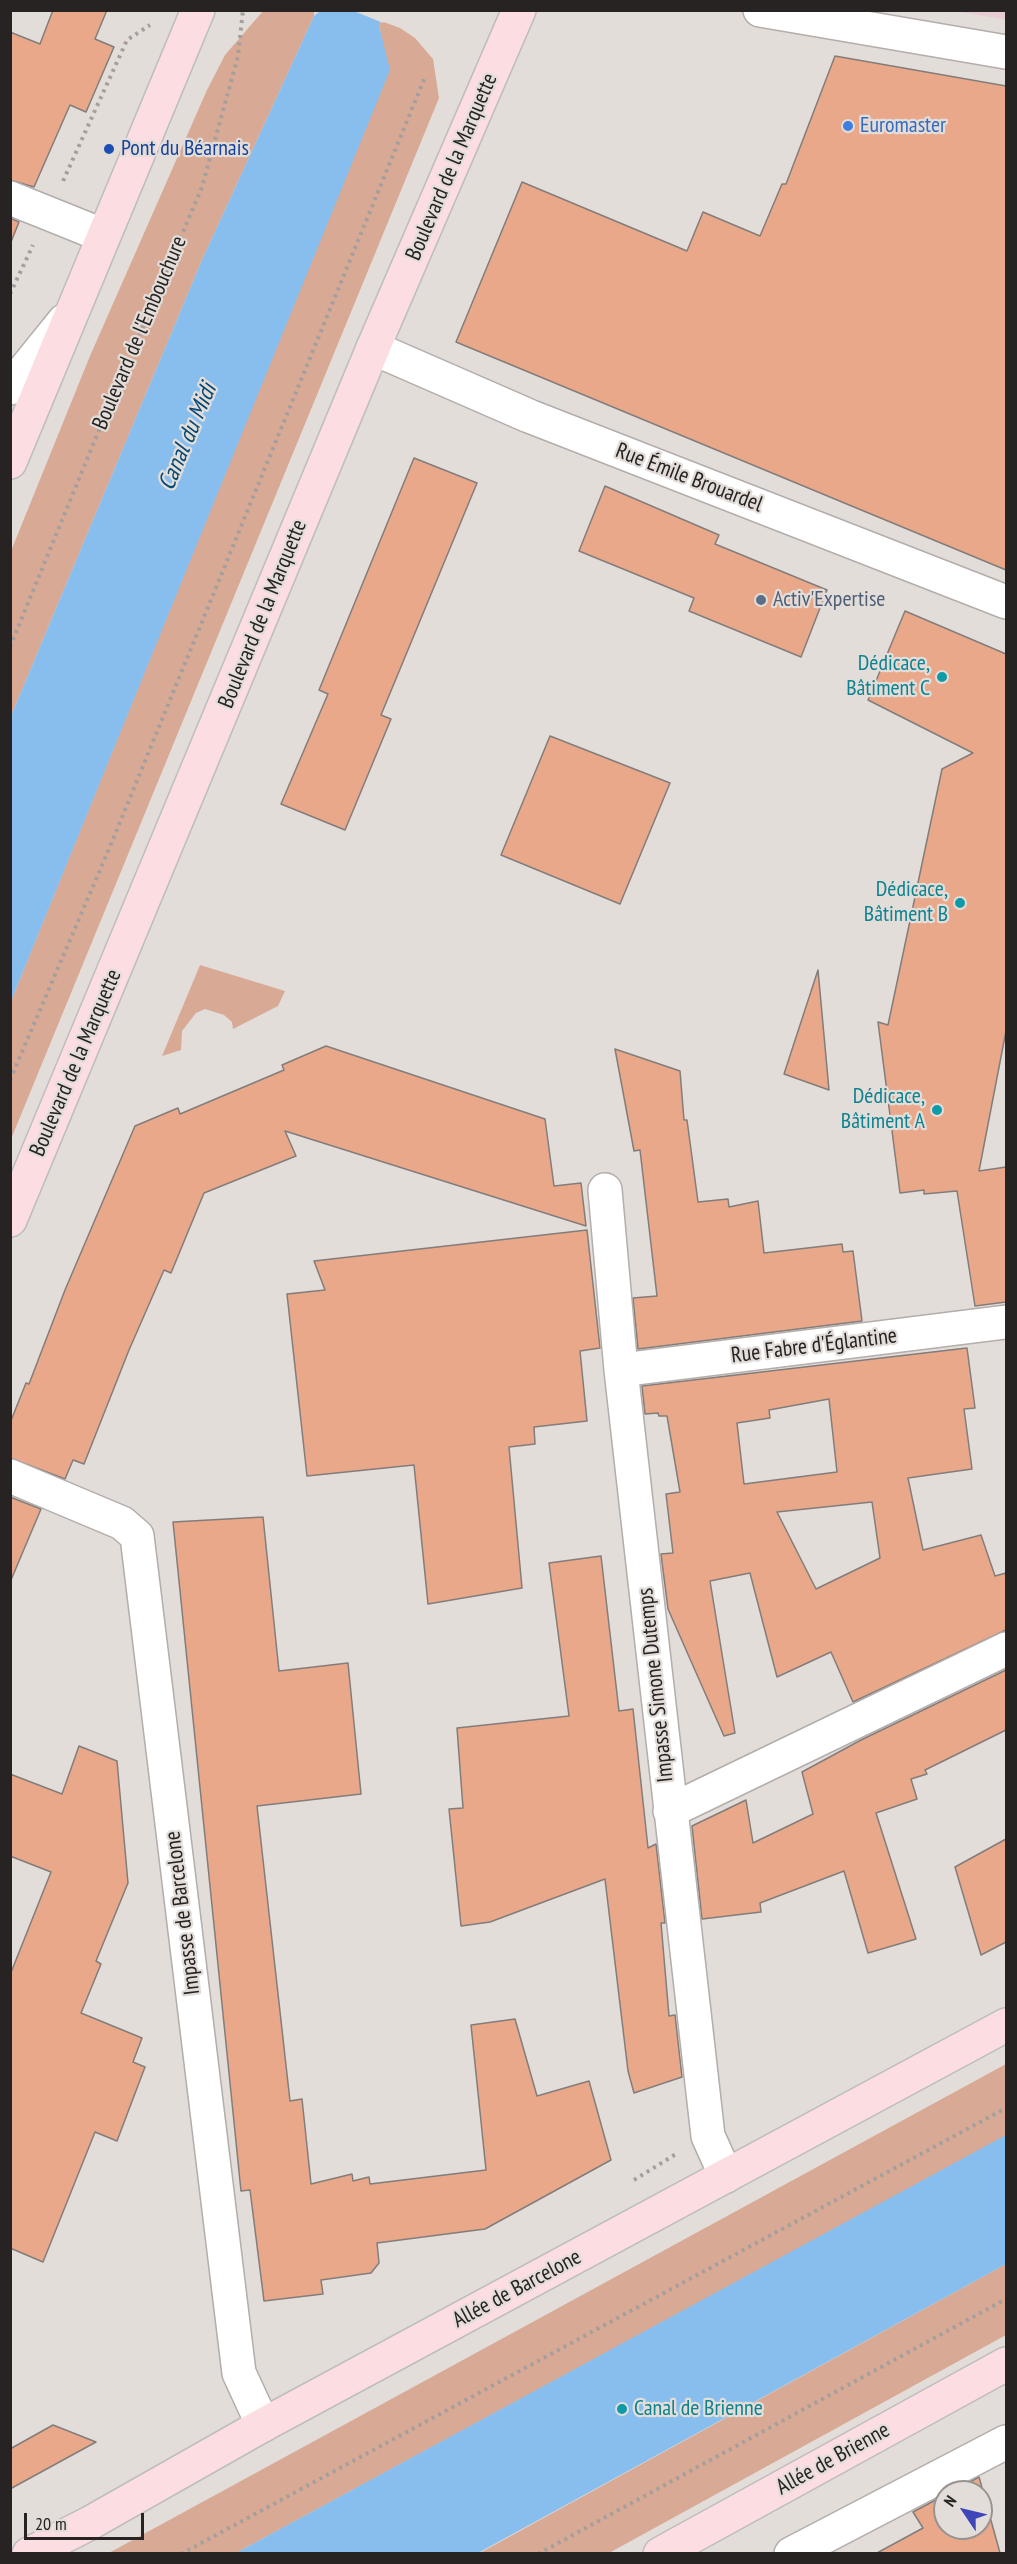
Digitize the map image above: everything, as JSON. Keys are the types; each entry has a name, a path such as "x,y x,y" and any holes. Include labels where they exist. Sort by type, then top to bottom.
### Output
{"main road":[{"path":"10,462 102,235 198,10"},
{"name":"Boulevard de la Marquette","path":"10,1220 373,348 519,10"},
{"name":"Allée de Barcelone","path":"29,2553 90,2523 263,2425 1006,2025"},
{"name":"Allée de Brienne","path":"660,2553 1004,2374"}],"street":[{"path":"759,10 1006,52"},
{"path":"10,198 53,202 102,235"},
{"path":"10,388 72,310"},
{"name":"Rue Émile Brouardel","path":"373,348 529,416 1006,602"},
{"name":"Impasse Simone Dutemps","path":"605,1190 621,1370 708,2136 726,2176"},
{"name":"Rue Fabre d'Églantine","path":"621,1370 1006,1322"},
{"name":"Impasse de Barcelone","path":"10,1476 122,1522 137,1536 239,2373 263,2425"},
{"path":"670,1811 1006,1649"},
{"path":"791,2553 1006,2442"}],"path":[{"name":"Boulevard de l'Embouchure","path":"10,647 202,188 238,56 243,10"},
{"path":"145,34 153,17"},
{"path":"10,294 127,40"},
{"path":"10,1080 109,849 425,77"},
{"path":"181,2553 1006,2108"},
{"path":"633,2180 708,2136"},
{"path":"538,2553 1006,2299"}],"shaded area":[{"path":"263,11 314,11 314,16 202,260 11,716 11,551 90,356 207,90 225,55"},
{"path":"955,11 1006,11 1006,20"},
{"path":"381,21 400,28 415,38 433,59 439,98 11,1139 11,1001 389,70 379,26"},
{"path":"200,965 285,991 278,1006 233,1029 232,1022 224,1015 205,1009 196,1013 182,1031 181,1050 162,1056"},
{"path":"1006,2064 1006,2136 236,2553 107,2554"},
{"path":"1006,2264 1006,2335 609,2553 478,2554"}],"water":[{"name":"Canal du Midi","path":"320,11 385,11 379,26 390,70 11,1001 11,716 202,260 314,16"},
{"name":"Canal de Brienne","path":"1006,2135 1006,2264 478,2553 236,2553"}],"pier":[{"path":"354,10 388,10 383,23 354,11"}],"building":[{"path":"53,10 107,10 95,39 114,47 86,112 70,105 34,187 10,180 10,32 40,44"},
{"path":"835,56 1006,86 1006,570 456,342 522,182 687,251 703,212 760,236 782,184 786,184"},
{"path":"10,218 19,222 11,242 10,242"},
{"path":"414,458 477,483 381,715 391,719 345,830 281,804 328,694 319,690"},
{"path":"605,486 719,535 715,544 827,590 801,657 689,611 694,598 579,551"},
{"path":"905,611 1006,654 1006,1031 979,1171 1006,1167 1006,1302 975,1306 957,1191 924,1194 924,1190 900,1193 878,1022 888,1025 942,769 973,753 868,700"},
{"path":"550,736 670,783 620,904 501,855"},
{"path":"818,970 829,1090 784,1074"},
{"path":"326,1046 545,1119 554,1186 581,1183 586,1226 285,1131 296,1156 204,1193 171,1273 164,1270 129,1350 84,1464 73,1460 65,1479 10,1458 10,1423 26,1383 29,1384 65,1290 135,1126 178,1108 180,1114 284,1070 282,1065"},
{"path":"615,1049 680,1071 684,1120 687,1120 698,1202 728,1199 729,1207 758,1201 764,1253 842,1244 843,1252 853,1251 862,1321 638,1349 633,1298 657,1296 640,1150 634,1151"},
{"path":"587,1230 600,1348 580,1351 587,1421 534,1427 535,1444 509,1447 522,1588 428,1604 414,1465 307,1476 287,1294 325,1290 314,1261"},
{"path":"967,1348 975,1408 964,1409 972,1469 908,1478 923,1550 981,1535 995,1576 1006,1573 1006,1630 853,1702 831,1652 777,1677 750,1573 710,1581 735,1733 724,1736 668,1609 661,1554 673,1553 666,1494 680,1492 667,1416 659,1416 658,1413 645,1414 642,1386","holes":["829,1399 837,1472 744,1484 737,1423 770,1418 769,1410","872,1502 880,1558 816,1589 777,1512"]},
{"path":"10,1497 41,1509 11,1580 10,1580"},
{"path":"263,1517 279,1671 348,1663 361,1794 257,1806 290,2101 302,2099 311,2184 352,2174 353,2181 369,2177 370,2184 486,2170 471,2025 515,2019 537,2096 589,2081 611,2160 485,2229 377,2243 379,2263 371,2273 321,2280 323,2294 264,2301 250,2190 241,2191 173,1522"},
{"path":"601,1556 619,1711 633,1709 648,1848 656,1844 665,1923 661,1923 669,2016 675,2015 682,2077 634,2093 628,2071 605,1879 490,1922 461,1926 449,1809 463,1808 457,1728 569,1716 549,1563"},
{"path":"1006,1670 1006,1730 925,1770 927,1774 911,1779 917,1799 876,1813 916,1939 868,1953 844,1871 760,1903 761,1912 702,1919 692,1826 746,1800 753,1843 813,1814 802,1772 861,1740"},
{"path":"79,1746 117,1761 128,1883 96,1961 101,1964 81,2013 142,2038 133,2062 145,2067 117,2141 95,2132 43,2262 10,2248 10,1975 51,1872 10,1856 10,1774 62,1794"},
{"path":"1006,1839 1006,1942 981,1955 955,1867"},
{"path":"53,2425 96,2442 10,2489 10,2449"},
{"path":"933,2501 933,2540 993,2540 993,2528 1000,2553 877,2553 923,2528 913,2512"}],"place":[{"name":"Euromaster","path":"848,126"},
{"name":"Pont du Béarnais","path":"109,149"},
{"name":"Activ'Expertise","path":"761,600"},
{"name":"Dédicace, Bâtiment C","path":"942,677"},
{"name":"Dédicace, Bâtiment B","path":"960,903"},
{"name":"Dédicace, Bâtiment A","path":"937,1110"},
{"name":"Canal de Brienne","path":"622,2409"}]}
